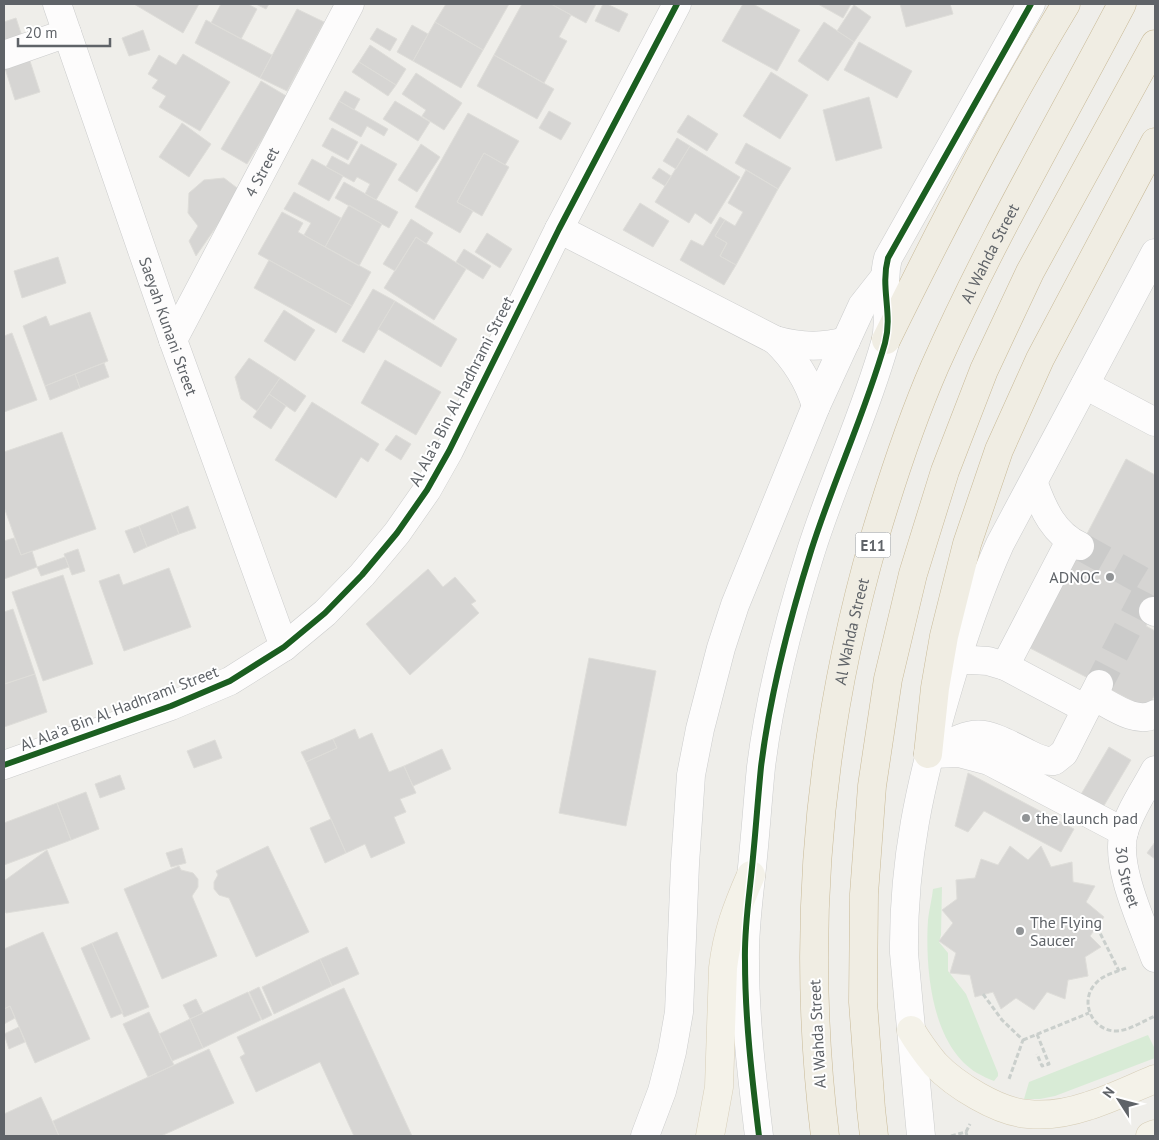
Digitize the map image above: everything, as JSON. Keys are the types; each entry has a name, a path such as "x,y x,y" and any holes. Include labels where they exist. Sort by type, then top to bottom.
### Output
{"highway":[{"path":"886,340 937,235 974,165 1016,87 1066,4"},
{"name":"Al Wahda Street","path":"825,1136 818,1078 813,958 818,836 833,716 857,598 891,481 934,368 986,259 1122,4"},
{"path":"874,1136 870,1109 863,1002 864,894 872,786 887,689 913,574 945,470 984,370 1030,272 1155,44"},
{"path":"928,754 936,679 944,636 968,544 999,450 1040,359 1155,142"}],"main road":[{"path":"710,1136 719,1086 725,949 735,913 751,875"},
{"path":"911,1030 922,1048 936,1065 953,1079 983,1099 1009,1110 1027,1114 1068,1111 1088,1106 1155,1079"},
{"path":"1150,1136 1155,1134"}],"street":[{"name":"4 Street","path":"173,340 350,4"},
{"name":"Al Ala'a Bin Al Hadhrami Street","path":"4,765 171,706 230,681 284,647 325,612 362,575 397,534 427,490 449,451 559,228 677,4"},
{"path":"759,1136 750,1064 745,920 762,766 774,693 790,621 811,550 886,340 888,319 884,278 892,249 1031,4"},
{"name":"Saeyah Kunani Street","path":"60,12 173,340 284,647"},
{"path":"4,55 60,12"},
{"path":"559,228 775,340 789,344 818,347 846,341"},
{"path":"921,1136 904,953 905,898 913,826 928,754 956,660 987,574 1000,544 1034,484 1155,253"},
{"path":"645,1136 662,1091 672,1052 679,1012 688,815 692,775 700,729 720,648 816,406 862,306 884,278"},
{"path":"775,340 790,354 801,371 811,389 816,406"},
{"path":"1085,385 1155,422"},
{"path":"1005,666 1075,544 1049,518 1034,484"},
{"path":"956,660 988,661 1005,666 1093,696 1133,716 1142,718 1155,714"},
{"path":"928,754 964,736 982,734 1000,740 1040,760 1054,761 1064,752 1093,696"},
{"path":"928,754 960,753 989,761 1124,832"},
{"name":"30 Street","path":"1144,961 1122,862 1121,847 1124,832 1155,770"}],"path":[{"path":"1097,927 1118,971"},
{"path":"1144,961 1104,977 1097,982 1091,988 1088,996 1089,1013 1100,1026 1115,1031 1123,1030 1155,1016"},
{"path":"983,994 1002,1020 1023,1040"},
{"path":"1006,1086 1023,1040 1089,1013"},
{"path":"1037,1034 1049,1064 1042,1066 1037,1054"},
{"path":"950,1136 966,1132 967,1136"}],"green space":[{"path":"942,887 941,935 939,942 948,953 948,971 966,994 998,1073 994,1081 977,1073 962,1060 950,1044 940,1025 934,1004 928,960 928,920 933,889"},
{"path":"1148,1035 1155,1049 1155,1058 1055,1096 1040,1099 1024,1099 1029,1082"}],"building":[{"path":"134,4 199,4 183,33"},
{"path":"221,4 248,4 257,9 241,39 211,23"},
{"path":"256,4 269,4 266,9"},
{"path":"446,4 509,4 483,50 435,22"},
{"path":"522,4 551,4 571,15 559,37 567,41 544,83 494,55"},
{"path":"551,4 596,4 586,23"},
{"path":"603,4 628,14 619,32 595,21"},
{"path":"743,4 753,4 800,30 777,71 722,41"},
{"path":"818,4 851,4 843,18"},
{"path":"900,4 950,4 953,14 906,27"},
{"path":"854,5 871,17 854,42 837,31"},
{"path":"297,9 324,22 287,91 260,78"},
{"path":"16,18 40,92 15,100 4,65 4,22"},
{"path":"206,20 272,55 260,78 195,43"},
{"path":"435,22 483,50 461,88 413,61"},
{"path":"824,22 854,42 828,81 798,61"},
{"path":"412,25 428,34 413,61 397,52"},
{"path":"377,28 397,39 390,51 370,39"},
{"path":"143,30 150,50 129,56 122,38"},
{"path":"859,42 912,71 897,98 844,70"},
{"path":"370,45 406,69 396,85 359,62"},
{"path":"183,54 230,82 200,131 159,107 166,96 152,88 158,80 148,74 159,55 176,65"},
{"path":"494,55 554,89 537,119 477,86"},
{"path":"359,62 396,85 388,96 352,72"},
{"path":"771,72 808,95 780,139 743,116"},
{"path":"416,73 462,103 444,130 422,116 426,110 402,94"},
{"path":"261,81 288,97 247,164 221,149"},
{"path":"345,91 360,99 354,110 339,101"},
{"path":"869,97 882,148 836,161 823,110"},
{"path":"339,101 388,129 384,136 367,126 361,137 329,119"},
{"path":"395,101 430,122 418,141 383,119"},
{"path":"549,111 571,123 561,140 539,128"},
{"path":"468,113 519,141 505,165 484,153 457,202 473,211 460,233 415,207"},
{"path":"688,115 718,134 707,151 677,132"},
{"path":"182,123 211,144 189,177 159,157"},
{"path":"332,128 358,142 348,160 322,146"},
{"path":"677,138 690,146 676,169 663,161"},
{"path":"746,143 791,168 778,189 735,163"},
{"path":"361,144 397,164 376,200 365,194 370,184 357,177 354,182 326,167 332,156 349,165"},
{"path":"421,144 440,157 417,192 398,180"},
{"path":"690,146 740,177 711,224 695,213 689,223 655,202"},
{"path":"484,153 509,167 482,216 457,202"},
{"path":"312,159 343,176 329,201 298,184"},
{"path":"659,168 671,176 665,186 652,178"},
{"path":"746,170 778,189 736,265 720,256 727,243 715,236 725,220 735,226 743,212 728,203"},
{"path":"224,178 241,191 196,256 189,241 198,226 188,213 189,193 204,180"},
{"path":"344,182 398,212 389,228 335,198"},
{"path":"294,192 341,218 325,247 304,235 311,223 284,209"},
{"path":"640,203 669,221 653,247 623,230"},
{"path":"349,205 382,224 359,266 325,247"},
{"path":"282,212 303,223 298,232 371,272 352,306 258,254"},
{"path":"720,217 725,220 715,236 727,243 720,256 736,265 724,285 680,260 691,240 703,246"},
{"path":"411,219 433,233 426,244 416,237 395,271 383,264"},
{"path":"487,233 512,249 500,268 475,252"},
{"path":"416,237 466,269 434,320 384,288"},
{"path":"464,249 491,266 483,279 456,262"},
{"path":"58,257 66,283 22,298 14,271"},
{"path":"269,260 352,306 336,333 254,288"},
{"path":"373,289 395,301 364,353 342,341"},
{"path":"395,301 457,339 441,367 378,329"},
{"path":"284,310 315,330 295,361 264,341"},
{"path":"90,312 108,361 45,386 23,326 46,316 50,326"},
{"path":"12,333 37,400 4,412 4,336"},
{"path":"249,358 280,378 257,411 241,399 235,377"},
{"path":"385,360 441,392 416,435 361,403"},
{"path":"104,363 109,377 80,388 75,374"},
{"path":"75,374 80,388 50,400 45,386"},
{"path":"280,378 306,396 295,412 269,394"},
{"path":"269,394 286,406 271,429 253,417"},
{"path":"312,402 379,444 368,462 361,457 336,498 275,460"},
{"path":"62,432 96,529 21,555 4,507 4,452"},
{"path":"396,435 411,444 401,460 385,450"},
{"name":"ADNOC","path":"1126,459 1155,475 1155,608 1146,626 1155,631 1155,694 1148,709 1028,647"},
{"path":"188,506 196,528 179,534 171,513"},
{"path":"171,513 179,534 147,547 139,526"},
{"path":"139,526 147,547 134,553 125,531"},
{"path":"14,538 21,555 32,551 37,567 4,579 4,541"},
{"path":"78,549 85,571 72,575 64,554"},
{"path":"65,557 69,567 41,576 37,567"},
{"path":"169,568 191,627 124,651 99,581 119,574 123,585"},
{"path":"428,569 443,587 455,577 476,601 471,604 479,613 410,675 366,624"},
{"path":"63,575 93,664 43,681 12,592"},
{"path":"13,609 35,674 5,684 4,612"},
{"path":"589,658 656,671 626,826 559,813"},
{"path":"35,674 47,712 4,727 4,684"},
{"path":"355,729 359,739 372,733 389,772 404,766 416,793 400,799 406,812 394,817 405,843 371,858 365,844 346,853 306,762 337,748 333,739"},
{"path":"333,739 337,748 306,762 301,752"},
{"path":"215,740 222,758 194,768 187,751"},
{"path":"1109,747 1131,760 1102,809 1080,796"},
{"path":"442,749 451,769 413,786 404,766"},
{"name":"the launch pad","path":"968,773 1074,829 1061,852 984,811 968,832 955,826"},
{"path":"120,775 125,789 100,798 95,784"},
{"path":"86,792 99,829 71,840 57,803"},
{"path":"57,803 71,840 4,865 4,823"},
{"path":"331,819 346,853 325,863 310,828"},
{"path":"1155,842 1155,859 1147,853"},
{"path":"268,846 309,932 256,957 229,898 219,895 214,889 214,882 218,875 216,871"},
{"name":"The Flying Saucer","path":"1010,846 1028,860 1041,846 1051,867 1072,862 1073,882 1095,886 1086,902 1104,917 1090,936 1101,947 1085,957 1088,976 1068,980 1065,999 1047,992 1034,1010 1016,998 1001,1009 993,992 975,997 970,975 950,973 956,953 939,941 953,923 942,910 957,899 956,880 975,878 981,859 998,865"},
{"path":"182,848 186,863 171,867 166,853"},
{"path":"47,850 69,903 6,913 4,907 4,881"},
{"path":"179,866 181,870 193,873 198,879 198,887 192,896 217,956 162,979 124,889"},
{"path":"43,932 90,1039 35,1063 10,1006 4,1009 4,949"},
{"path":"117,932 149,1007 124,1017 92,943"},
{"path":"92,943 123,1013 111,1018 81,948"},
{"path":"347,947 359,974 332,986 320,959"},
{"path":"320,959 332,986 274,1014 262,987"},
{"path":"259,987 272,1015 262,1020 249,992"},
{"path":"344,988 412,1136 354,1136 320,1062 256,1092 240,1057 245,1054 237,1037"},
{"path":"248,992 261,1020 203,1048 190,1019"},
{"path":"196,999 203,1013 190,1019 183,1005"},
{"path":"10,1006 15,1018 4,1024 4,1009"},
{"path":"149,1012 174,1065 148,1077 123,1024"},
{"path":"190,1019 203,1048 172,1061 159,1034"},
{"path":"19,1027 25,1042 9,1049 4,1034"},
{"path":"209,1049 234,1103 161,1136 59,1136 53,1121"},
{"path":"41,1097 59,1136 4,1136 4,1114"}],"tunnel":[{"path":"1080,546 1143,581 1146,584 1147,591 1099,684"}],"cycle path":[{"path":"4,765 171,706 230,681 284,647 325,613 362,575 397,533 427,490 449,451 559,229 677,4"},
{"path":"759,1136 748,1027 745,983 745,935 761,767 781,658 811,551 868,396 885,343 888,322 885,280 888,258 1031,4"}],"place":[{"name":"ADNOC","path":"1110,577"},
{"name":"the launch pad","path":"1026,818"},
{"name":"The Flying Saucer","path":"1020,931"}]}
